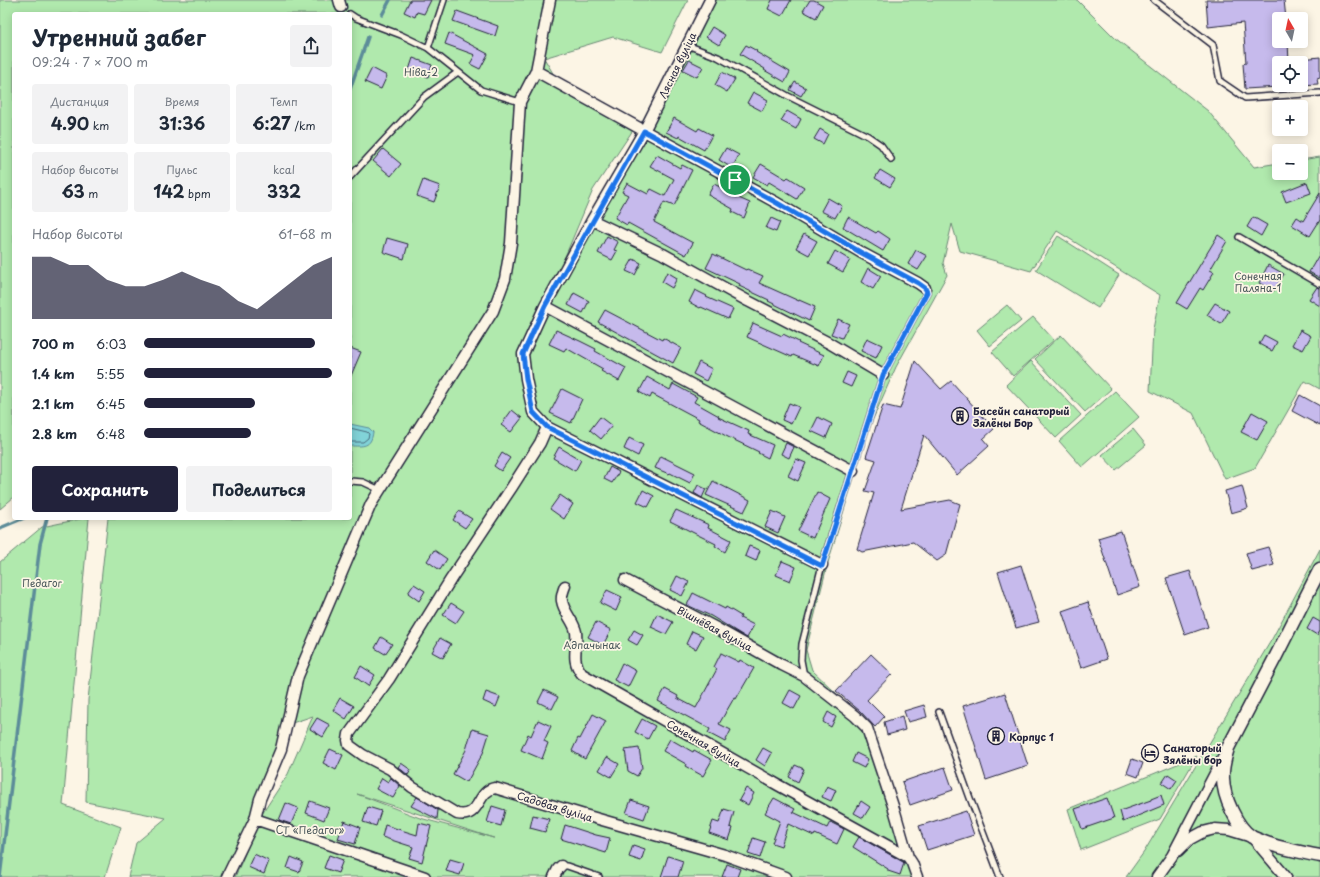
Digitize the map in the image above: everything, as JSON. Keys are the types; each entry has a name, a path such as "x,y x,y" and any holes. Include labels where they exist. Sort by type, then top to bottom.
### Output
{"street":[{"path":"227,877 255,818 260,800 285,736 298,676 371,504 493,311 505,279 510,243 520,102 536,71 550,0"},
{"name":"Лясная вуліца","path":"547,427 533,412 526,379 523,354 545,306 592,220 644,131 710,0"},
{"path":"536,71 777,203 925,288"},
{"path":"592,220 663,254 748,301 829,343 883,375"},
{"path":"545,306 853,471"},
{"path":"547,427 822,566"},
{"name":"Садовая вуліца","path":"547,427 540,443 520,475 451,579 389,679 349,734 349,745 363,755 390,769 412,787 457,814 464,816 471,813 486,791 496,788 725,855 786,877"},
{"path":"1157,877 1172,856 1320,569"},
{"name":"Вішнёвая вуліца","path":"625,580 804,676 855,716 867,728 908,856 917,877"},
{"name":"Сонечная вуліца","path":"565,586 562,592 562,601 576,631 575,659 577,667 582,674 778,785 908,856"},
{"path":"1228,748 1224,764 1223,779 1231,810 1239,823 1286,877"},
{"path":"255,818 425,877"},
{"path":"1172,856 1190,839 1203,832 1215,829 1229,830 1280,848 1320,856"},
{"path":"554,877 561,866"}],"lane":[{"path":"428,48 444,0"},
{"path":"1154,0 1213,45 1220,81 1246,98 1320,93"},
{"path":"340,3 348,12"},
{"path":"352,15 401,35 428,48 481,90 520,102"},
{"path":"687,45 718,57 788,96 868,136 881,145 892,159"},
{"path":"352,175 424,97 458,72"},
{"path":"1239,237 1320,284"},
{"path":"804,676 801,660 802,644 822,566 883,375 927,292 925,288"},
{"path":"352,481 363,482 380,490"},
{"path":"939,712 1000,877"},
{"path":"561,866 567,866 599,877"}],"green space":[{"path":"0,0 688,0 662,52 613,37 544,58 561,87 635,127 593,190 564,259 639,128 705,0 1077,0 1115,38 1208,111 1254,167 1272,164 1272,180 1308,180 1308,159 1320,157 1320,389 1305,381 1255,468 1225,479 1193,413 1150,391 1153,329 1160,295 1057,231 1031,271 960,251 952,224 943,263 947,275 896,367 869,428 827,566 806,650 812,670 856,712 871,731 921,877 235,877 262,814 288,774 313,716 286,725 230,877 128,877 136,843 166,818 86,802 88,700 108,520 352,520 352,12 12,12 12,499 0,509","holes":["357,794 488,836 420,818"]},
{"path":"1058,236 1119,275 1098,308 1036,270"},
{"path":"1007,305 1021,321 990,346 977,330"},
{"path":"1033,317 1054,340 1013,376 992,352"},
{"path":"1061,335 1111,389 1085,412 1035,359"},
{"path":"1031,361 1081,415 1056,438 1006,385"},
{"path":"1115,391 1139,417 1082,467 1059,441"},
{"path":"1133,429 1146,445 1116,470 1102,455"},
{"name":"Педагог","path":"75,520 89,520 63,805 121,827 105,877 0,877 0,562 42,527"},
{"path":"1320,549 1320,877 1126,877 1144,852 1272,639"},
{"path":"1197,756 1160,819 1081,850 1068,809"}],"water":[{"path":"352,424 369,428 373,432 370,441 366,445 352,446"}],"building":[{"path":"410,0 431,0 424,14 417,12 415,17 404,12"},
{"path":"772,0 791,0 782,16 768,9"},
{"path":"810,0 814,0 823,5 816,18 803,11"},
{"path":"1206,0 1284,0 1285,12 1272,12 1272,48 1288,48 1289,56 1272,56 1272,87 1245,89 1243,64 1246,63 1243,23 1208,27"},
{"path":"457,11 498,26 495,36 453,21"},
{"path":"712,27 725,35 719,45 706,37"},
{"path":"449,33 488,54 480,69 470,64 475,55 445,44"},
{"path":"746,45 790,72 785,82 740,54"},
{"path":"1320,57 1320,78 1317,79 1318,84 1308,85 1308,58"},
{"path":"413,58 432,65 428,77 409,70"},
{"path":"689,60 703,67 697,77 683,70"},
{"path":"372,68 387,76 381,89 365,82"},
{"path":"722,72 735,79 727,92 715,85"},
{"path":"795,82 806,88 801,96 790,90"},
{"path":"753,92 768,100 762,111 747,103"},
{"path":"787,111 801,119 796,129 781,121"},
{"path":"674,118 697,131 699,128 712,135 704,150 679,136 678,138 666,132"},
{"path":"820,129 828,134 823,144 814,139"},
{"path":"726,148 739,155 732,168 719,160"},
{"path":"383,149 401,164 391,176 373,161"},
{"path":"657,155 680,168 682,165 692,170 674,206 664,202 654,222 693,243 686,255 628,223 627,225 615,218 628,195 622,192 627,183 648,194 651,189 665,196 674,179 650,166"},
{"path":"761,164 786,179 788,177 804,187 797,199 769,182 767,185 753,177"},
{"path":"880,170 895,179 890,187 875,178"},
{"path":"423,180 440,186 434,202 417,196"},
{"path":"1307,182 1311,193 1286,202 1282,192"},
{"path":"714,184 726,190 725,192 750,203 744,218 732,212 733,209 708,195"},
{"path":"1320,193 1320,220 1310,236 1292,225 1297,217 1303,221"},
{"path":"828,198 842,206 835,218 821,211"},
{"path":"848,217 876,233 878,231 890,239 883,251 843,227"},
{"path":"1253,217 1267,225 1261,236 1247,227"},
{"path":"771,218 780,222 776,232 766,228"},
{"path":"804,234 817,241 809,255 796,248"},
{"path":"1218,235 1227,241 1210,270 1214,272 1203,290 1200,288 1187,309 1177,303"},
{"path":"607,236 618,242 614,250 617,251 612,260 598,253"},
{"path":"387,238 408,244 404,259 383,252"},
{"path":"916,250 927,256 918,270 908,264"},
{"path":"835,251 850,260 843,272 828,264"},
{"path":"1320,253 1320,278 1309,272"},
{"path":"713,254 746,270 747,269 763,276 759,283 815,307 809,321 739,286 740,284 706,268"},
{"path":"633,259 641,263 635,275 626,271"},
{"path":"1268,265 1284,274 1274,291 1259,283"},
{"path":"868,268 881,276 873,289 861,282"},
{"path":"667,272 677,278 672,288 662,282"},
{"path":"1317,287 1320,288 1320,306 1309,299"},
{"path":"695,290 707,296 706,297 733,309 728,319 689,302"},
{"path":"574,293 589,301 583,313 568,305"},
{"path":"1215,303 1229,311 1221,324 1207,315"},
{"path":"605,310 662,340 663,338 681,348 673,363 598,322"},
{"path":"838,319 849,324 842,338 831,334"},
{"path":"753,323 782,336 783,334 824,355 819,366 793,355 792,357 747,337"},
{"path":"556,330 596,349 595,351 626,368 619,381 601,371 603,369 566,348 564,351 549,344"},
{"path":"1300,330 1311,336 1303,350 1292,345"},
{"path":"1264,335 1277,342 1272,351 1259,344"},
{"path":"867,338 882,345 876,358 861,351"},
{"path":"352,349 361,352 352,373"},
{"path":"915,361 941,389 951,381 994,429 983,439 989,446 957,475 924,435 901,509 950,500 960,504 946,555 937,561 913,542 862,552 857,549 874,493 865,491 876,460 866,457 883,405 900,409"},
{"path":"699,362 712,369 706,381 693,374"},
{"path":"847,372 856,376 851,387 842,383"},
{"path":"647,377 670,390 673,384 697,397 694,402 719,416 718,417 749,431 748,434 773,445 768,458 698,421 699,419 652,394 650,398 639,392"},
{"path":"562,389 582,399 571,423 550,413"},
{"path":"1300,395 1320,406 1320,426 1292,411"},
{"path":"789,403 799,407 791,424 782,420"},
{"path":"512,410 522,418 511,432 501,425"},
{"path":"1252,412 1268,421 1257,440 1241,432"},
{"path":"600,417 612,426 601,439 590,430"},
{"path":"818,417 832,424 826,438 811,431"},
{"path":"629,438 643,445 638,456 624,449"},
{"path":"786,443 794,447 789,458 781,454"},
{"path":"559,447 581,460 575,471 553,458"},
{"path":"502,453 510,458 501,471 494,466"},
{"path":"661,456 695,473 690,483 670,473 669,474 655,468"},
{"path":"796,459 806,463 798,481 788,476"},
{"path":"610,467 619,472 612,483 604,479"},
{"path":"713,481 750,500 744,512 706,495"},
{"path":"698,485 706,489 702,498 694,493"},
{"path":"1242,486 1248,508 1231,513 1225,491"},
{"path":"643,490 654,496 648,507 637,502"},
{"path":"817,492 830,499 813,538 798,531"},
{"path":"560,495 573,504 564,519 550,509"},
{"path":"676,510 709,525 708,528 731,540 725,552 715,546 716,544 670,521"},
{"path":"459,511 472,519 465,528 453,520"},
{"path":"772,511 785,517 778,533 765,527"},
{"path":"1121,531 1140,587 1117,595 1098,538"},
{"path":"749,546 760,550 756,561 745,556"},
{"path":"1268,547 1274,565 1252,571 1246,553"},
{"path":"434,550 447,559 440,570 427,561"},
{"path":"782,561 796,567 790,581 776,575"},
{"path":"1021,565 1039,622 1016,628 998,572"},
{"path":"1190,571 1208,627 1185,635 1166,578"},
{"path":"677,576 689,582 682,596 670,590"},
{"path":"414,584 425,591 419,601 408,593"},
{"path":"607,590 622,597 616,611 600,603"},
{"path":"693,593 725,609 726,607 741,616 740,618 754,625 747,638 711,616 687,605"},
{"path":"1088,602 1107,659 1081,668 1062,611"},
{"path":"451,603 464,611 456,623 443,615"},
{"path":"657,614 673,622 666,634 651,627"},
{"path":"1313,618 1320,622 1320,630 1317,635 1307,629"},
{"path":"596,622 611,630 603,645 588,637"},
{"path":"634,630 643,635 637,645 628,640"},
{"path":"692,631 703,636 696,649 686,644"},
{"path":"381,637 392,644 385,654 375,648"},
{"path":"440,638 451,644 443,658 432,652"},
{"path":"721,653 739,662 740,660 754,668 719,724 731,730 725,742 708,733 710,729 658,701 665,689 678,696 677,698 696,708 717,669 714,667"},
{"path":"871,654 892,674 867,700 884,717 875,727 860,711 836,691"},
{"path":"622,663 636,671 628,687 614,680"},
{"path":"361,666 375,675 368,686 355,677"},
{"path":"544,690 558,697 552,709 538,702"},
{"path":"790,690 801,696 794,709 783,703"},
{"path":"486,692 500,697 496,707 483,701"},
{"name":"Корпус 1","path":"1005,693 1028,766 986,780 963,706"},
{"path":"340,698 354,706 346,719 333,710"},
{"path":"924,705 927,717 908,722 904,711"},
{"path":"828,712 836,717 831,727 823,722"},
{"path":"593,714 606,721 585,759 572,751"},
{"path":"902,716 905,730 887,735 884,722"},
{"path":"317,718 330,725 323,737 310,729"},
{"path":"642,719 655,726 648,739 635,732"},
{"path":"538,720 551,726 544,741 548,743 542,759 521,750 528,734 531,736"},
{"path":"472,729 489,734 483,753 467,782 453,774 466,750"},
{"path":"670,739 693,752 694,750 712,760 703,776 663,751"},
{"path":"639,748 642,768 637,776 628,771 625,750"},
{"path":"763,748 772,753 765,766 756,760"},
{"path":"330,749 343,755 336,770 323,763"},
{"path":"856,753 868,759 864,768 852,762"},
{"path":"607,757 619,764 611,777 599,770"},
{"path":"1132,759 1143,763 1138,777 1127,773"},
{"path":"401,763 411,770 408,775 398,767"},
{"path":"795,765 804,769 798,782 789,777"},
{"path":"945,767 953,790 910,805 902,782"},
{"path":"1168,774 1177,780 1171,789 1162,783"},
{"path":"382,778 388,782 391,778 400,786 393,798 376,789"},
{"path":"827,786 836,790 831,801 822,797"},
{"path":"746,788 754,793 748,805 739,800"},
{"path":"1161,795 1164,805 1123,822 1120,811"},
{"path":"417,797 438,810 437,819 411,806"},
{"path":"774,798 795,809 793,812 827,828 830,822 844,829 837,844 815,834 814,836 788,824 781,846 772,843 780,821 765,813"},
{"path":"1107,798 1114,818 1082,829 1075,809"},
{"path":"631,800 649,806 644,819 626,813"},
{"path":"310,801 329,808 324,820 306,813"},
{"path":"861,801 870,807 863,818 854,813"},
{"path":"286,803 298,808 291,824 279,820"},
{"path":"492,806 505,810 501,826 487,822"},
{"path":"368,807 381,811 376,826 363,822"},
{"path":"724,809 734,812 730,827 733,828 729,840 709,833 713,821 719,823"},
{"path":"966,811 974,835 927,850 919,826"},
{"path":"533,815 549,819 545,832 530,828"},
{"path":"344,821 360,827 355,844 338,839"},
{"path":"419,823 431,826 422,862 409,858 413,847 382,837 385,825 417,835"},
{"path":"565,825 610,838 606,853 561,839"},
{"path":"859,837 903,862 900,875 888,871 888,869 853,847"},
{"path":"753,838 765,842 760,858 748,854"},
{"path":"633,845 645,849 641,861 629,857"},
{"path":"254,854 269,861 264,874 248,867"},
{"path":"329,855 343,860 338,873 324,868"},
{"path":"668,856 683,861 678,877 661,877"},
{"path":"291,857 303,862 299,872 287,868"},
{"path":"450,859 464,863 460,875 446,871"},
{"path":"727,864 740,869 737,877 722,877"}],"waterway":[{"path":"382,15 390,0"},
{"path":"352,83 368,37"},
{"path":"0,528 19,520"},
{"path":"0,877 40,544 46,520"}],"place":[{"name":"Басейн санаторый Зялёны Бор","path":"960,416"},
{"name":"Корпус 1","path":"996,736"},
{"name":"Санаторый Зялёны бор","path":"1150,753"}],"route":[{"path":"644,131 735,180 860,252 918,283 925,288 927,292 883,375 822,566 712,509 618,464 547,427 533,412 526,379 523,354 545,306 592,220 644,131"}],"park label":[{"name":"Ніва-2","path":"421,71"},
{"name":"Сонечная Паляна-1","path":"1258,280"},
{"name":"Адпачынак","path":"592,644"},
{"name":"СТ «Педагог»","path":"310,829"}]}
